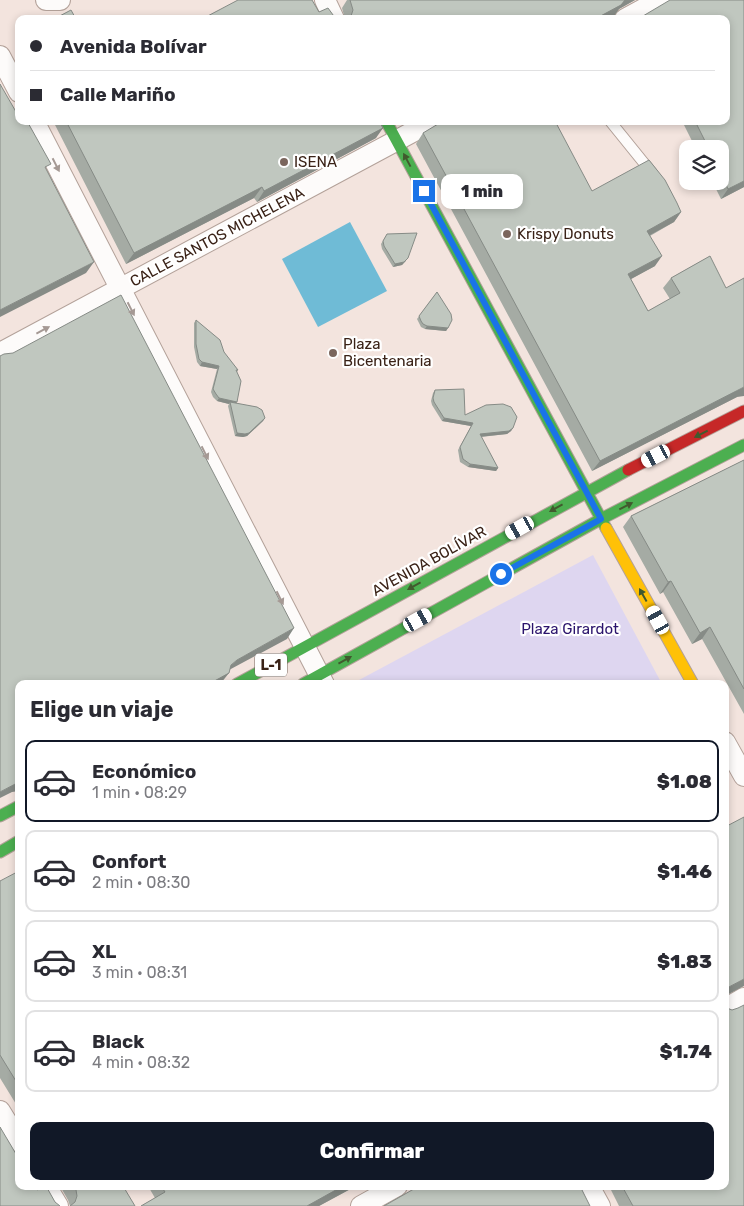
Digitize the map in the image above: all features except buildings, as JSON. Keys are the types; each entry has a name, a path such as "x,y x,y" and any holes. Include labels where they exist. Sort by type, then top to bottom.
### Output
{"main road":[{"path":"388,125 586,492 691,680"},
{"name":"AVENIDA BOLÍVAR","path":"244,680 586,492 744,411"},
{"path":"317,680 601,519 744,446"},
{"path":"0,816 15,808"},
{"path":"0,852 15,843"}],"street":[{"path":"46,0 60,0"},
{"path":"325,0 332,15"},
{"path":"632,15 660,0"},
{"path":"0,56 15,84"},
{"path":"36,125 304,646 315,680"},
{"name":"CALLE SANTOS MICHELENA","path":"0,353 426,125"},
{"path":"729,749 744,776"},
{"path":"729,1006 744,998"},
{"path":"0,1111 15,1135"},
{"path":"48,1190 58,1206"},
{"path":"361,1206 384,1190"},
{"path":"591,1190 600,1206"}],"lane":[{"path":"613,125 658,180"}],"green space":[{"name":"Plaza Girardot","path":"593,555 660,680 359,680"}],"water":[{"path":"350,222 387,291 318,327 282,259"}],"traffic: fast":[{"path":"388,125 606,528"},
{"path":"310,680 601,519 744,445"},
{"path":"244,680 628,470"},
{"path":"0,816 15,808"},
{"path":"0,852 15,843"}],"traffic: slow":[{"path":"606,528 691,680"}],"traffic: jam":[{"path":"628,470 744,411"}],"place":[{"name":"ISENA","path":"284,162"},
{"name":"Krispy Donuts","path":"507,234"},
{"name":"Plaza Bicentenaria","path":"333,353"}],"route":[{"path":"424,191 601,519 501,574"}]}
